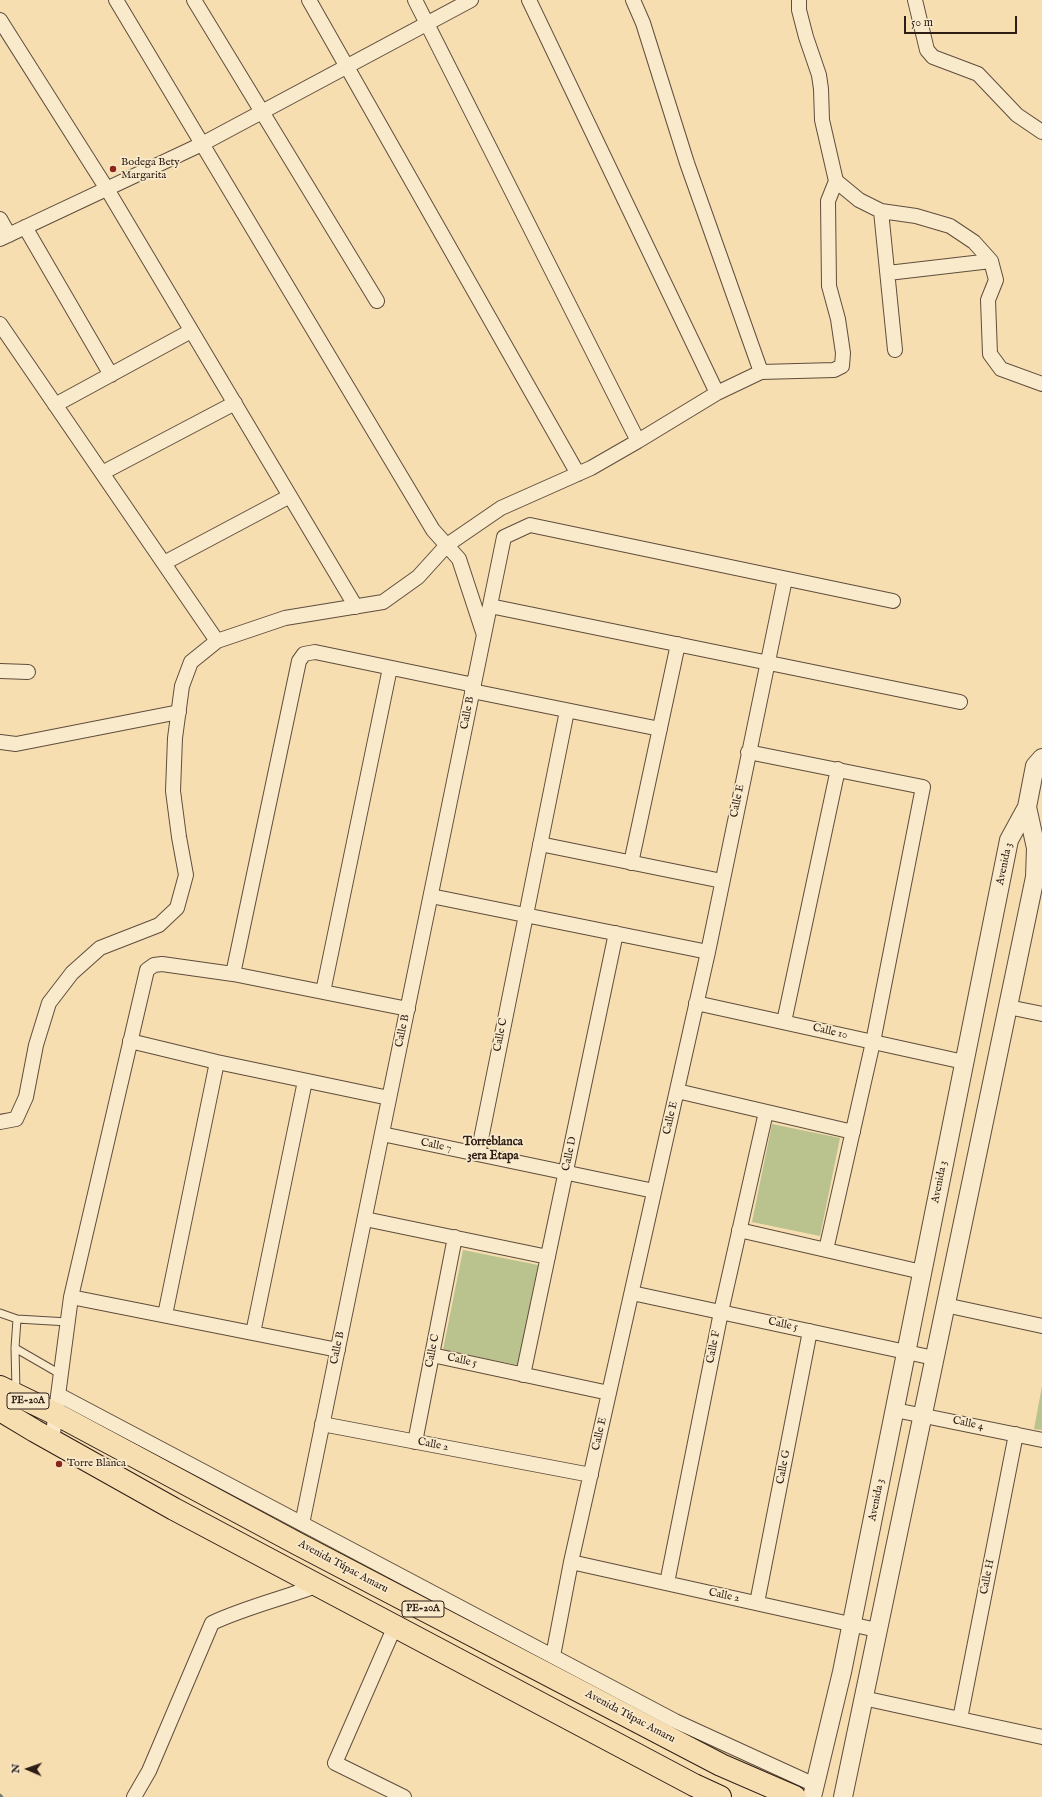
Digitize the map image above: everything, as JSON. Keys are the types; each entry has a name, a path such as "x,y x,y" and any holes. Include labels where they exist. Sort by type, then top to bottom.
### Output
{"highway":[{"name":"Avenida Túpac Amaru","path":"8,1391 57,1404 291,1541 720,1765 794,1797"},
{"name":"PE-20A","path":"0,1410 52,1441 395,1626 691,1791 720,1797"}],"street":[{"path":"116,0 433,530 459,558 484,635"},
{"path":"194,0 377,301"},
{"path":"309,0 578,474"},
{"path":"415,0 638,441"},
{"path":"0,219 4,237 202,144 471,0"},
{"path":"528,0 716,393"},
{"path":"633,0 643,23 687,163 761,372"},
{"path":"0,1122 16,1119 26,1097 36,1045 50,1003 72,973 100,948 160,925 177,908 186,875 173,791 175,738 182,686 191,662 217,641 285,618 383,602 418,577 448,545 501,508 578,474 638,441 716,393 761,372 834,370 842,366 843,353 838,319 829,286 828,201 836,181 822,120 822,89 799,10 800,0"},
{"path":"915,0 927,50 933,57 978,74 1017,116 1042,132"},
{"path":"0,20 107,189 356,607"},
{"path":"836,181 860,200 881,210 916,216 950,226 974,242 991,261 996,280 988,300 990,354 1000,369 1042,384"},
{"path":"881,210 895,350"},
{"path":"25,227 111,375"},
{"path":"888,273 991,261"},
{"path":"0,324 217,641"},
{"path":"55,405 192,331"},
{"path":"102,473 235,403"},
{"path":"164,563 290,496"},
{"name":"Calle B","path":"302,1524 504,537 530,525 785,578"},
{"path":"785,578 893,601"},
{"name":"Calle E","path":"553,1656 571,1562 708,952 785,578"},
{"path":"490,606 960,702"},
{"path":"632,863 678,644"},
{"path":"233,974 299,661 304,654 315,652 390,668 567,711 660,729"},
{"path":"323,992 390,668"},
{"path":"0,670 28,672"},
{"name":"Calle C","path":"478,1154 567,711"},
{"path":"0,742 16,744 179,712"},
{"path":"748,752 923,787 873,1042 826,1250"},
{"path":"843,1797 1036,877 1036,848 1027,808 1035,766 1042,758"},
{"path":"784,1022 838,769"},
{"name":"Avenida 3","path":"814,1791 852,1624 1009,840 1027,808"},
{"path":"540,844 722,881"},
{"path":"431,896 708,952"},
{"name":"Calle D","path":"523,1375 616,933"},
{"path":"52,1441 71,1297 147,970 154,965 162,964 233,974 408,1009"},
{"name":"Calle 10","path":"696,1003 964,1062"},
{"path":"1008,1007 1042,1014"},
{"path":"130,1041 217,1062 389,1098"},
{"path":"165,1315 217,1062"},
{"path":"253,1333 305,1081"},
{"path":"677,1091 853,1132"},
{"name":"Calle F","path":"667,1583 721,1312 766,1112"},
{"name":"Calle 7","path":"382,1134 654,1191"},
{"path":"365,1219 548,1257"},
{"path":"739,1230 922,1272"},
{"name":"Calle C","path":"415,1442 455,1238"},
{"name":"Calle 5","path":"632,1293 934,1358"},
{"path":"71,1297 338,1350"},
{"path":"945,1306 1041,1322"},
{"name":"Calle G","path":"757,1603 810,1331"},
{"name":"Calle 5","path":"432,1355 609,1393"},
{"path":"57,1404 302,1524 675,1721 814,1791"},
{"name":"Calle 4","path":"895,1410 1042,1440"},
{"name":"Calle 2","path":"322,1424 591,1476"},
{"name":"Calle H","path":"960,1719 1016,1434"},
{"name":"Calle 2","path":"571,1562 877,1630"},
{"path":"134,1797 149,1772 212,1624 235,1612 318,1585"},
{"path":"395,1626 335,1763 404,1797"},
{"path":"863,1698 1042,1737"}],"lane":[{"path":"0,1312 18,1319 68,1322"},
{"path":"8,1391 18,1319"},
{"path":"15,1348 60,1374"}],"green space":[{"path":"772,1124 840,1138 820,1236 752,1222"},
{"path":"463,1250 538,1265 518,1365 443,1350"},
{"path":"1042,1386 1042,1430 1034,1429"}],"place":[{"name":"Bodega Bety Margarita","path":"113,169"},
{"name":"Torre Blanca","path":"59,1464"}],"district":[{"name":"Torreblanca 3era Etapa","path":"493,1150"}]}
